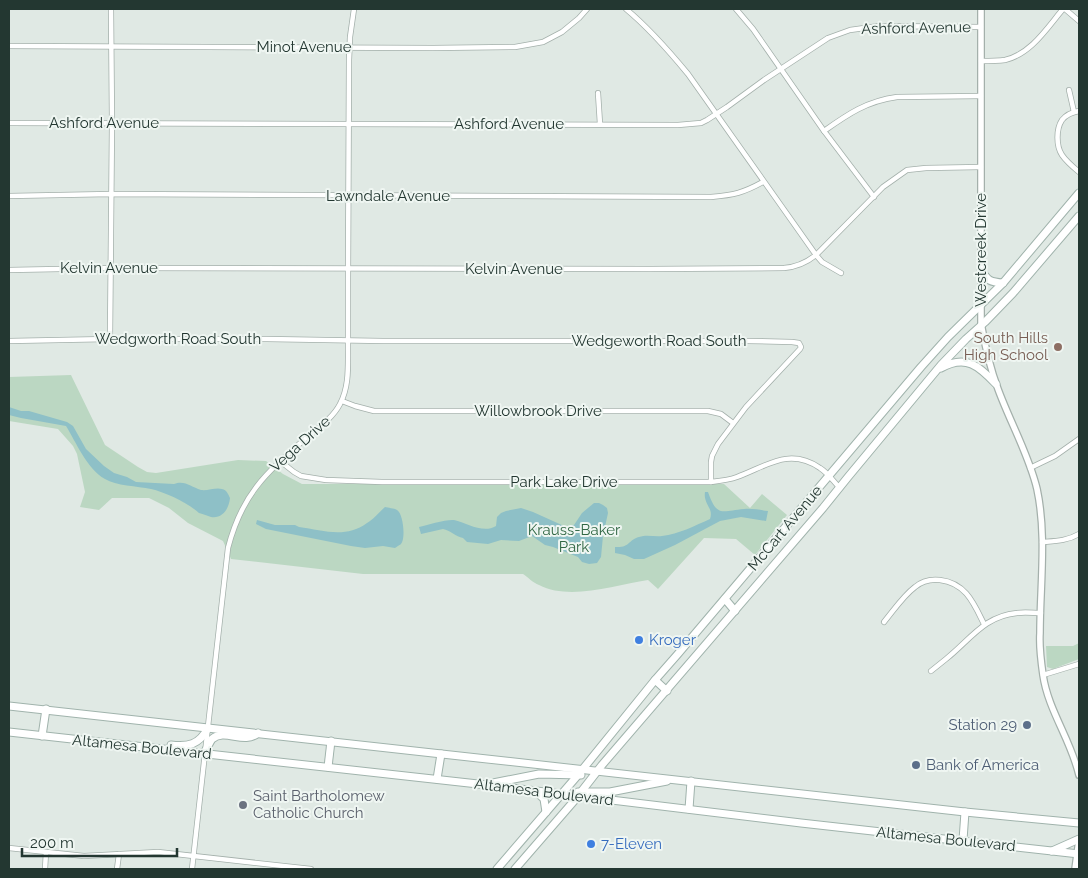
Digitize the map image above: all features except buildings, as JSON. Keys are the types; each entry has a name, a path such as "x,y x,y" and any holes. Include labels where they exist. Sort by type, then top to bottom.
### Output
{"main road":[{"name":"McCart Avenue","path":"497,869 892,402 948,337 1003,283 1079,193"},
{"name":"McCart Avenue","path":"516,869 824,508 839,487 903,410 966,339 1013,293 1079,216"},
{"path":"981,270 987,279 1003,283"},
{"path":"937,371 951,363 969,363 982,369 996,384"},
{"path":"892,402 903,410"},
{"path":"725,599 735,611"},
{"path":"656,680 667,691"},
{"name":"Altamesa Boulevard","path":"9,706 331,741 580,772 598,771 1079,823"},
{"path":"42,736 46,709"},
{"path":"148,747 157,745 190,745 204,735 208,728"},
{"name":"Altamesa Boulevard","path":"9,732 561,794 580,794 801,823 1078,854"},
{"path":"204,753 212,739 217,737 250,738 258,733"},
{"path":"328,767 331,741"},
{"path":"437,779 441,754"},
{"path":"487,785 539,774 580,772"},
{"path":"580,794 610,792 674,779"},
{"path":"689,809 691,781"},
{"path":"535,790 544,798 546,812"},
{"path":"963,840 965,812"},
{"path":"1052,851 1079,840"}],"street":[{"path":"110,339 112,9"},
{"name":"Vega Drive","path":"192,869 228,548 232,531 239,513 259,482 335,412 345,395 348,340 350,47 354,9"},
{"name":"Minot Avenue","path":"9,46 500,48 527,46 543,42 562,32 587,9"},
{"path":"626,9 672,54 717,114 816,255 822,262 841,273"},
{"path":"736,9 753,29 824,131 874,197"},
{"name":"Westcreek Drive","path":"981,9 981,325 988,362 1036,487 1040,509 1042,542 1040,633 1043,675 1047,694 1079,775"},
{"path":"981,61 1012,58 1028,48 1064,9 1079,21"},
{"name":"Ashford Avenue","path":"9,123 678,125 701,123 828,38 850,30 879,26 981,27"},
{"path":"1070,90 1077,112 1064,118 1062,122 1058,138 1059,149 1079,172"},
{"path":"598,94 600,124"},
{"path":"824,131 852,112 883,99 897,97 981,96"},
{"name":"Kelvin Avenue","path":"9,270 111,268 784,268 799,266 816,255 883,187 908,170 981,167"},
{"name":"Lawndale Avenue","path":"9,196 111,194 711,197 741,193 763,182"},
{"name":"Wedgworth Road South","path":"9,341 110,339 348,340"},
{"name":"Wedgeworth Road South","path":"348,340 748,341 792,342 799,344 800,350 746,407 718,444 712,456 711,482"},
{"name":"Willowbrook Drive","path":"342,402 374,411 708,411 721,414 733,423"},
{"path":"1030,468 1055,456 1079,439"},
{"name":"Park Lake Drive","path":"280,461 301,476 326,480 382,482 711,482 729,480 770,462 787,458 805,460 820,468 839,487"},
{"path":"1042,542 1062,540 1079,534"},
{"path":"884,622 914,587 921,582 935,579 948,581 964,590 984,624"},
{"path":"931,671 947,659 984,624 1011,614 1041,613"},
{"path":"1043,675 1079,664"},
{"path":"1075,869 1079,840"},
{"path":"9,848 84,856 158,852 311,869"},
{"path":"44,869 46,852"},
{"path":"117,869 119,854"},
{"path":"262,863 262,869"}],"green space":[{"name":"Krauss-Baker Park","path":"71,375 105,445 147,472 156,473 238,460 266,461 283,474 302,484 724,484 750,508 762,494 787,515 755,555 736,539 704,538 658,589 648,580 593,590 564,592 551,590 537,584 523,574 363,574 231,559 223,541 188,523 169,508 149,498 112,498 99,510 80,507 85,492 77,454 73,446 58,429 9,421 9,377"},
{"path":"1079,643 1079,659 1053,669 1047,667 1046,646 1073,646"}],"water":[{"path":"9,407 67,422 73,426 86,449 104,466 114,473 136,482 181,483 201,490 217,488 224,490 230,498 227,509 222,515 211,517 199,513 183,502 163,493 105,479 87,462 66,426 9,415"},
{"path":"705,492 708,492 714,506 721,511 756,509 768,511 766,521 741,517 720,521 644,559 634,559 615,553 615,547 624,546 635,538 674,533 710,519 711,512"},
{"path":"594,503 603,505 607,508 608,513 601,557 597,563 589,564 582,562 578,557 545,545 532,536 519,541 501,540 488,544 467,542 463,538 443,529 421,534 419,527 454,520 486,529 496,526 497,517 501,513 521,508 564,526 571,526"},
{"path":"385,507 397,510 402,520 403,541 395,548 351,546 266,529 256,524 257,520 275,525 295,525 325,531 350,531 372,520"}],"place":[{"name":"South Hills High School","path":"1058,347"},
{"name":"Kroger","path":"639,640"},
{"name":"Station 29","path":"1027,725"},
{"name":"Bank of America","path":"916,765"},
{"name":"Saint Bartholomew Catholic Church","path":"243,805"},
{"name":"7-Eleven","path":"591,844"}]}
